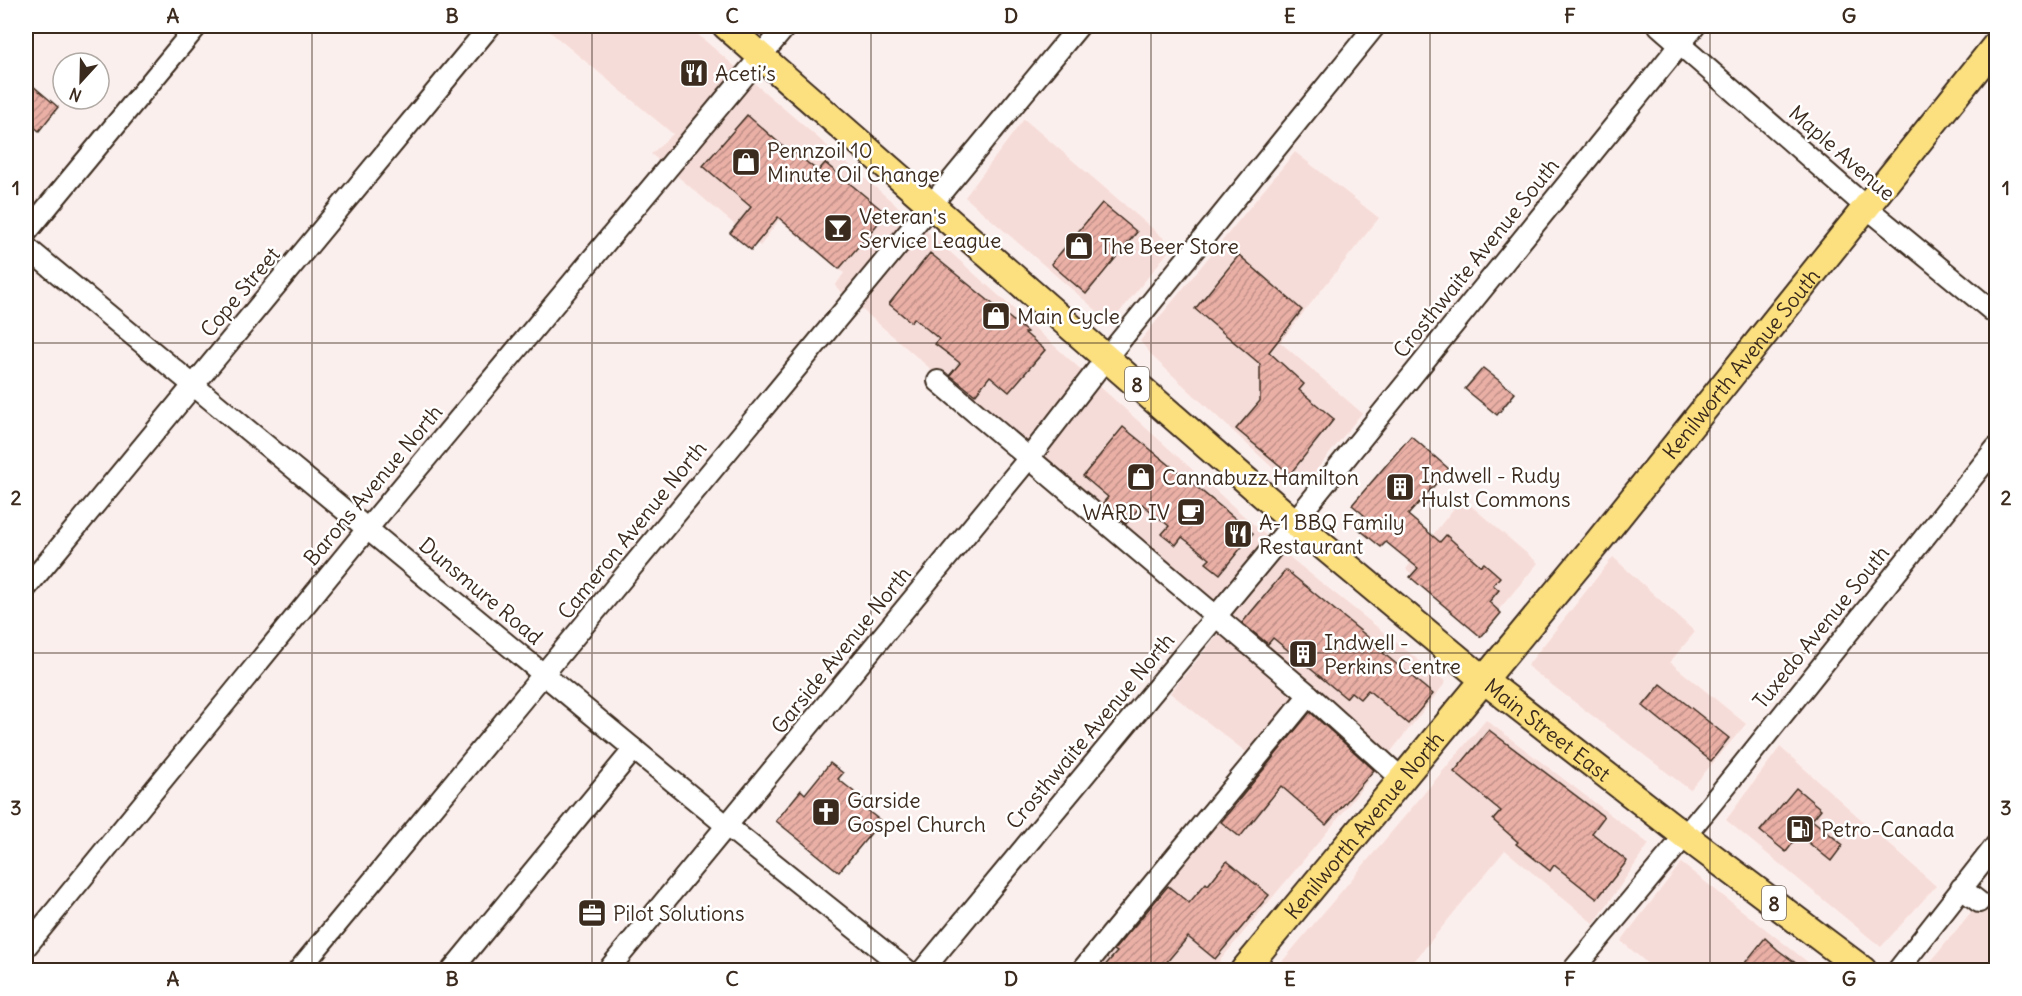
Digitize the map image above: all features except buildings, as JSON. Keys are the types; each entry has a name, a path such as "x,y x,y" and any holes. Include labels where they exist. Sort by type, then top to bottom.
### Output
{"main road":[{"name":"Main Street East","path":"726,26 1294,522 1484,680 1684,836 1863,970"},
{"name":"Kenilworth Avenue South","path":"1484,680 1996,45"},
{"name":"Kenilworth Avenue North","path":"1244,970 1484,680"}],"street":[{"path":"26,234 197,26"},
{"name":"Cope Street","path":"26,588 490,26"},
{"name":"Barons Avenue North","path":"26,946 368,528 786,26"},
{"name":"Cameron Avenue North","path":"299,970 1078,26"},
{"name":"Garside Avenue North","path":"608,970 1029,458 1107,357 1375,26"},
{"name":"Maple Avenue","path":"1659,26 1866,207 1996,314"},
{"name":"Crosthwaite Avenue South","path":"1294,522 1695,26"},
{"name":"Dunsmure Road","path":"26,247 727,826 907,970"},
{"path":"938,381 1309,696 1402,780"},
{"name":"Tuxedo Avenue South","path":"1573,970 1684,836 1996,448"},
{"name":"Crosthwaite Avenue North","path":"923,970 1294,522"},
{"path":"1082,970 1309,696"},
{"path":"452,970 634,749"},
{"path":"1898,970 1996,845"},
{"path":"1961,888 1979,902"}],"shaded area":[{"path":"543,26 688,26 939,242 1293,560 1446,682 1332,826 1212,970 1075,970 1255,759 1170,693 1226,625 835,286 844,273 779,220 760,246 651,154 673,134"},
{"path":"1024,119 1173,246 1111,323 965,197"},
{"path":"1295,152 1379,218 1280,342 1362,413 1307,482 1288,482 1155,359 1140,341"},
{"path":"1462,498 1538,563 1479,633 1406,569"},
{"path":"1613,557 1695,632 1670,662 1746,724 1690,790 1527,666"},
{"path":"1486,720 1649,844 1594,924 1505,850 1407,970 1275,970"},
{"path":"1780,747 1936,886 1881,947 1726,820"},
{"path":"1681,863 1818,970 1655,970 1621,941"},
{"path":"1993,885 1996,887 1996,970 1924,970"}],"place":[{"name":"Aceti’s","path":"694,73"},
{"name":"Pennzoil 10 Minute Oil Change","path":"746,162"},
{"name":"Veteran's Service League","path":"838,228"},
{"name":"The Beer Store","path":"1079,246"},
{"name":"Main Cycle","path":"996,316"},
{"name":"Cannabuzz Hamilton","path":"1141,477"},
{"name":"Indwell - Rudy Hulst Commons","path":"1400,487"},
{"name":"WARD IV","path":"1191,512"},
{"name":"A-1 BBQ Family Restaurant","path":"1238,534"},
{"name":"Indwell - Perkins Centre","path":"1303,654"},
{"name":"Garside Gospel Church","path":"826,812"},
{"name":"Petro-Canada","path":"1800,829"},
{"name":"Pilot Solutions","path":"592,913"}]}
